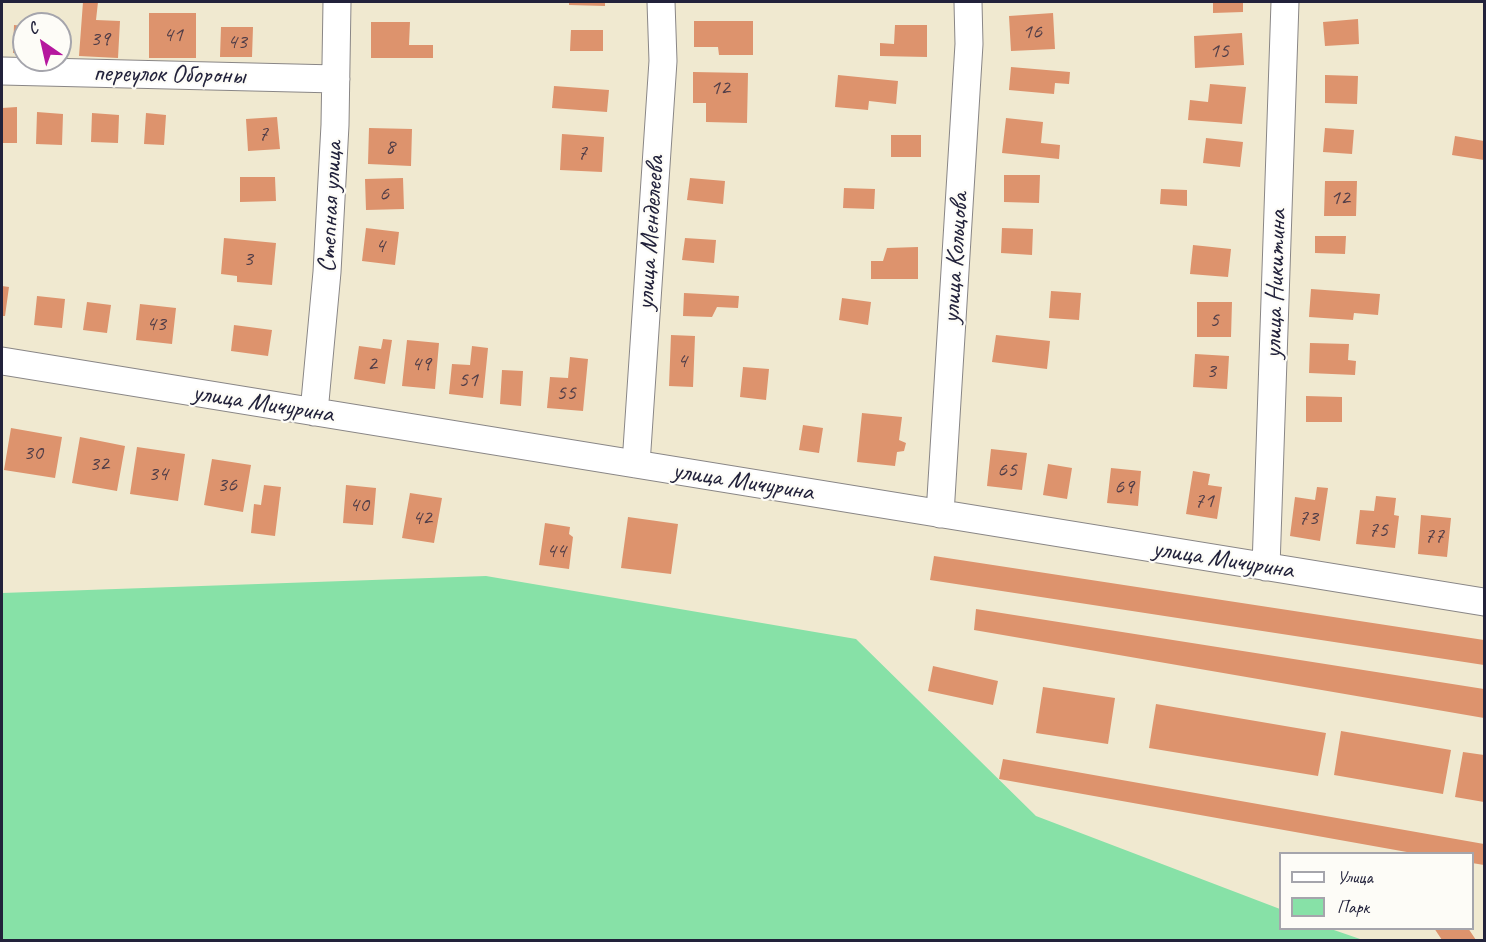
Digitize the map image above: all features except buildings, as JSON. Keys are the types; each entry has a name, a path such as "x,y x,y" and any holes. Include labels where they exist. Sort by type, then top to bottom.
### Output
{"street":[{"name":"Степная улица","path":"314,412 328,261 337,2"},
{"name":"улица Менделеева","path":"636,464 663,61 661,2"},
{"name":"улица Кольцова","path":"940,514 969,44 968,2"},
{"name":"улица Никитина","path":"1266,567 1285,2"},
{"name":"переулок Обороны","path":"2,71 336,79"},
{"name":"улица Мичурина","path":"2,361 1485,602"}],"green space":[{"path":"486,576 856,639 1036,816 1279,909 1279,930 1334,930 1363,940 2,940 2,593"}]}
